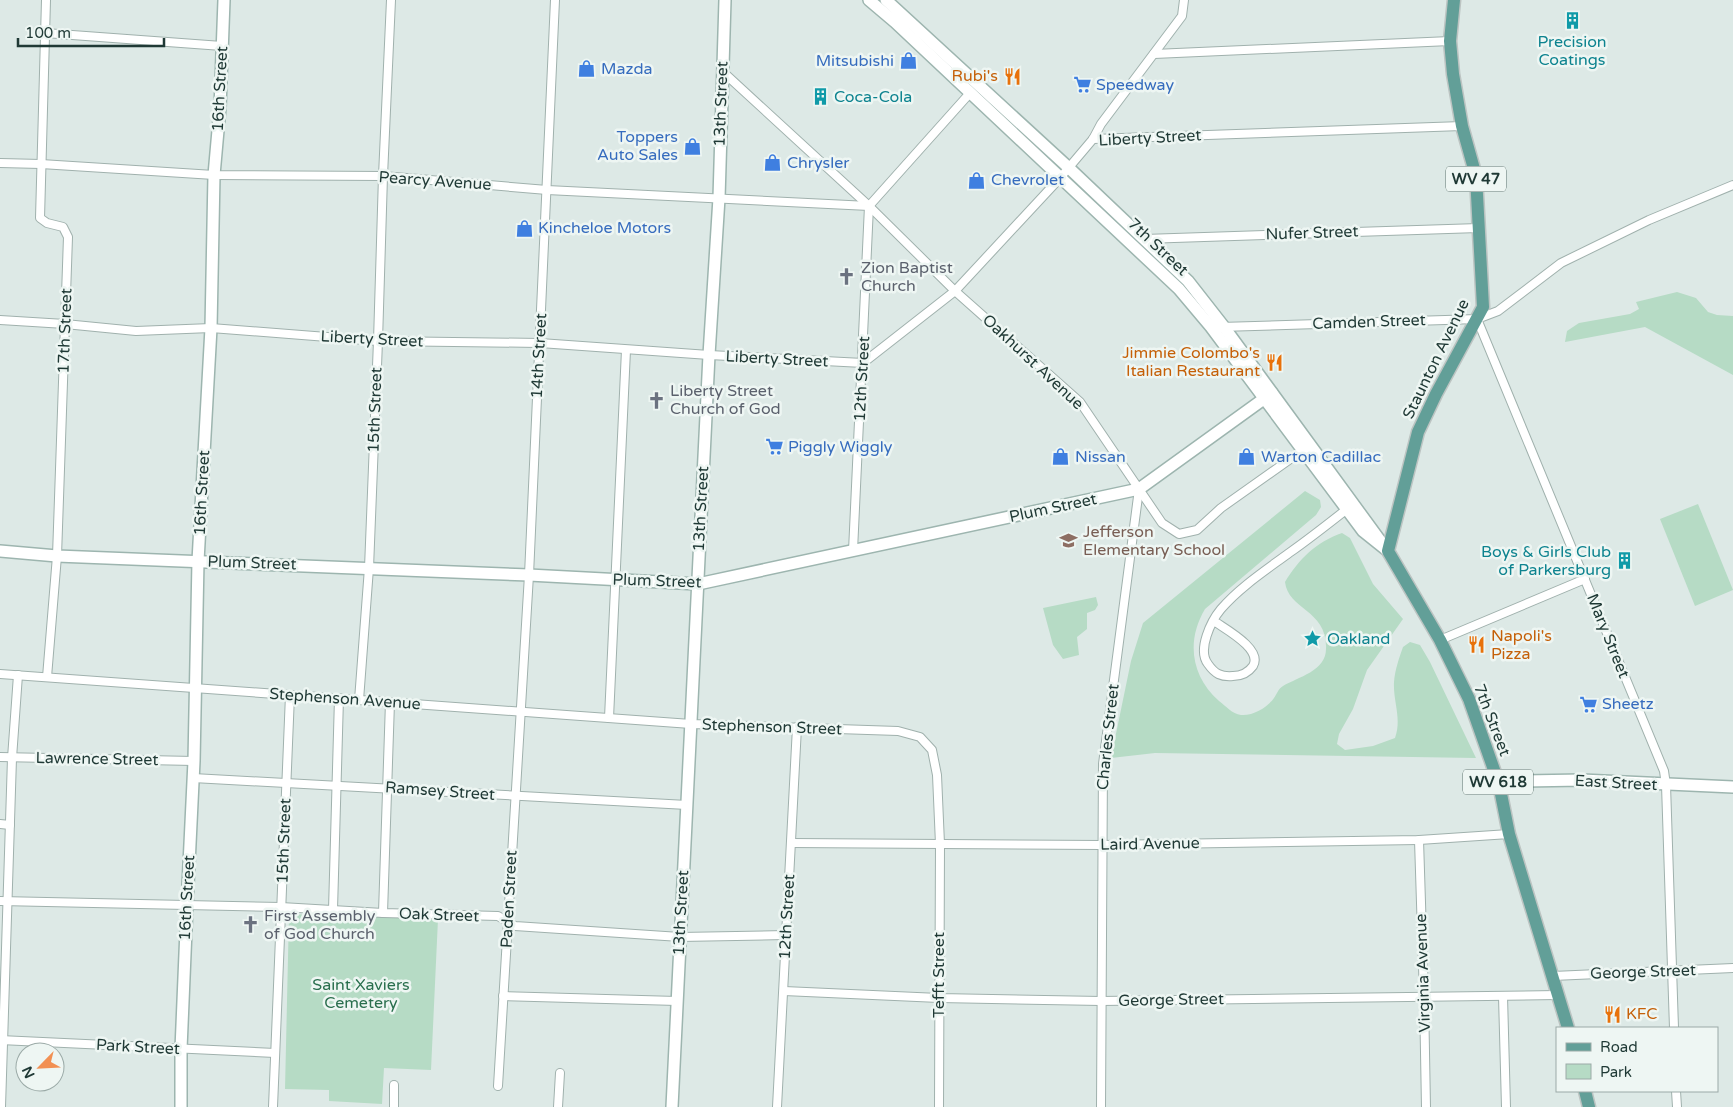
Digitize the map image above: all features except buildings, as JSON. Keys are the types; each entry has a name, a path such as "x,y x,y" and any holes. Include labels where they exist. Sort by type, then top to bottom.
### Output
{"main road":[{"name":"Staunton Avenue","path":"1388,551 1418,432 1436,394 1483,307 1476,176 1462,126 1453,74 1450,41 1454,0"},
{"name":"7th Street","path":"1388,551 1440,640 1468,699 1498,784 1509,834 1568,1027"},
{"path":"1585,1092 1590,1107"}],"street":[{"name":"17th Street","path":"46,0 40,218 46,223 63,227 68,237 58,556 47,677"},
{"name":"16th Street","path":"181,1107 181,1049 197,688 198,561 211,328 214,175 220,108 224,0"},
{"name":"15th Street","path":"359,700 369,568 391,0"},
{"name":"14th Street","path":"520,711 529,575 555,0"},
{"name":"13th Street","path":"672,1107 709,355 719,198 725,0"},
{"name":"7th Street","path":"869,0 895,22 1179,289 1268,396 1371,525 1388,551"},
{"name":"7th Street","path":"886,0 1069,168 1188,281 1224,327 1303,450 1347,510 1363,531 1388,551"},
{"path":"1092,138 1182,16 1184,0"},
{"path":"45,33 222,46"},
{"path":"1154,54 1450,41"},
{"path":"722,71 869,206 970,93"},
{"name":"Liberty Street","path":"0,320 136,331 211,328 378,341 540,343 626,350 862,363 955,291 1069,168 1092,138 1462,126"},
{"name":"Pearcy Avenue","path":"0,163 214,175 383,176 547,190 869,206"},
{"name":"Camden Street","path":"1210,327 1477,319 1498,311 1561,263 1650,220 1733,185"},
{"name":"Oakhurst Avenue","path":"869,206 955,291 1080,402 1162,523 1179,534 1197,530 1221,508 1303,450"},
{"name":"12th Street","path":"853,551 869,206"},
{"name":"Nufer Street","path":"1144,239 1479,228"},
{"name":"Mary Street","path":"1477,319 1664,771 1674,1027"},
{"path":"609,718 626,350"},
{"name":"Plum Street","path":"0,552 698,584 1139,489 1268,396"},
{"name":"Charles Street","path":"1102,1107 1103,764 1139,489"},
{"path":"1214,621 1252,650 1255,657 1254,664 1249,672 1242,675 1214,673 1205,660 1204,640 1214,621 1220,610 1252,580 1347,510"},
{"path":"1440,640 1585,580"},
{"name":"Stephenson Avenue","path":"0,674 691,724"},
{"path":"1,1107 4,901 18,675"},
{"name":"15th Street","path":"273,1107 290,695"},
{"path":"334,910 339,698"},
{"path":"383,913 390,702"},
{"name":"Paden Street","path":"498,1086 520,711"},
{"name":"Stephenson Street","path":"691,724 898,731 920,737 932,750 937,775 940,844"},
{"name":"12th Street","path":"777,1107 797,727"},
{"name":"Lawrence Street","path":"0,757 194,761"},
{"name":"Ramsey Street","path":"193,778 387,787 687,805"},
{"name":"East Street","path":"1498,784 1522,781 1582,780 1733,787"},
{"path":"0,824 10,825"},
{"name":"Laird Avenue","path":"791,844 1102,845 1419,840 1509,834"},
{"name":"Virginia Avenue","path":"1419,840 1426,1107"},
{"name":"Tefft Street","path":"939,1107 940,844"},
{"name":"Oak Street","path":"4,901 281,907 383,913 498,916 515,926 680,937 785,935"},
{"name":"George Street","path":"1553,976 1733,968"},
{"name":"George Street","path":"784,992 939,998 1101,1001 1558,995"},
{"path":"503,996 677,1001"},
{"path":"1503,996 1506,1107"},
{"name":"Park Street","path":"2,1040 275,1053"},
{"path":"558,1107 560,1074"},
{"path":"394,1085 394,1107"},
{"path":"1676,1092 1677,1107"}],"green space":[{"path":"1677,292 1696,298 1708,312 1717,315 1733,316 1733,375 1645,327 1565,342 1567,331 1579,323 1630,314 1639,309 1636,302"},
{"path":"1305,491 1320,500 1321,507 1316,515 1205,609 1195,633 1194,646 1194,658 1202,681 1229,710 1246,715 1264,708 1271,702 1281,687 1310,672 1321,663 1325,657 1326,649 1325,636 1321,626 1315,618 1293,599 1285,582 1309,552 1324,541 1342,533 1350,538 1373,584 1403,619 1367,670 1353,709 1339,734 1337,744 1345,750 1373,746 1395,738 1398,724 1394,689 1397,664 1403,647 1410,642 1420,645 1430,662 1476,758 1155,753 1111,758 1131,661 1143,623"},
{"path":"1698,504 1733,590 1695,606 1660,519"},
{"path":"1096,597 1098,605 1095,610 1087,613 1087,629 1077,637 1079,655 1063,659 1053,645 1043,608"},
{"name":"Saint Xaviers Cemetery","path":"289,914 438,919 431,1070 384,1068 382,1104 329,1101 329,1090 285,1089"}],"place":[{"name":"Precision Coatings","path":"1572,20"},
{"name":"Mitsubishi","path":"908,61"},
{"name":"Mazda","path":"587,69"},
{"name":"Rubi's","path":"1012,76"},
{"name":"Speedway","path":"1082,85"},
{"name":"Coca-Cola","path":"820,97"},
{"name":"Toppers Auto Sales","path":"692,146"},
{"name":"Chrysler","path":"773,163"},
{"name":"Chevrolet","path":"977,180"},
{"name":"Kincheloe Motors","path":"524,228"},
{"name":"Zion Baptist Church","path":"847,277"},
{"name":"Jimmie Colombo's Italian Restaurant","path":"1274,362"},
{"name":"Liberty Street Church of God","path":"656,400"},
{"name":"Piggly Wiggly","path":"774,447"},
{"name":"Nissan","path":"1061,457"},
{"name":"Warton Cadillac","path":"1247,457"},
{"name":"Jefferson Elementary School","path":"1069,541"},
{"name":"Boys & Girls Club of Parkersburg","path":"1625,561"},
{"name":"Oakland","path":"1313,639"},
{"name":"Napoli's Pizza","path":"1477,645"},
{"name":"Sheetz","path":"1588,704"},
{"name":"First Assembly of God Church","path":"250,925"},
{"name":"KFC","path":"1612,1014"}]}
